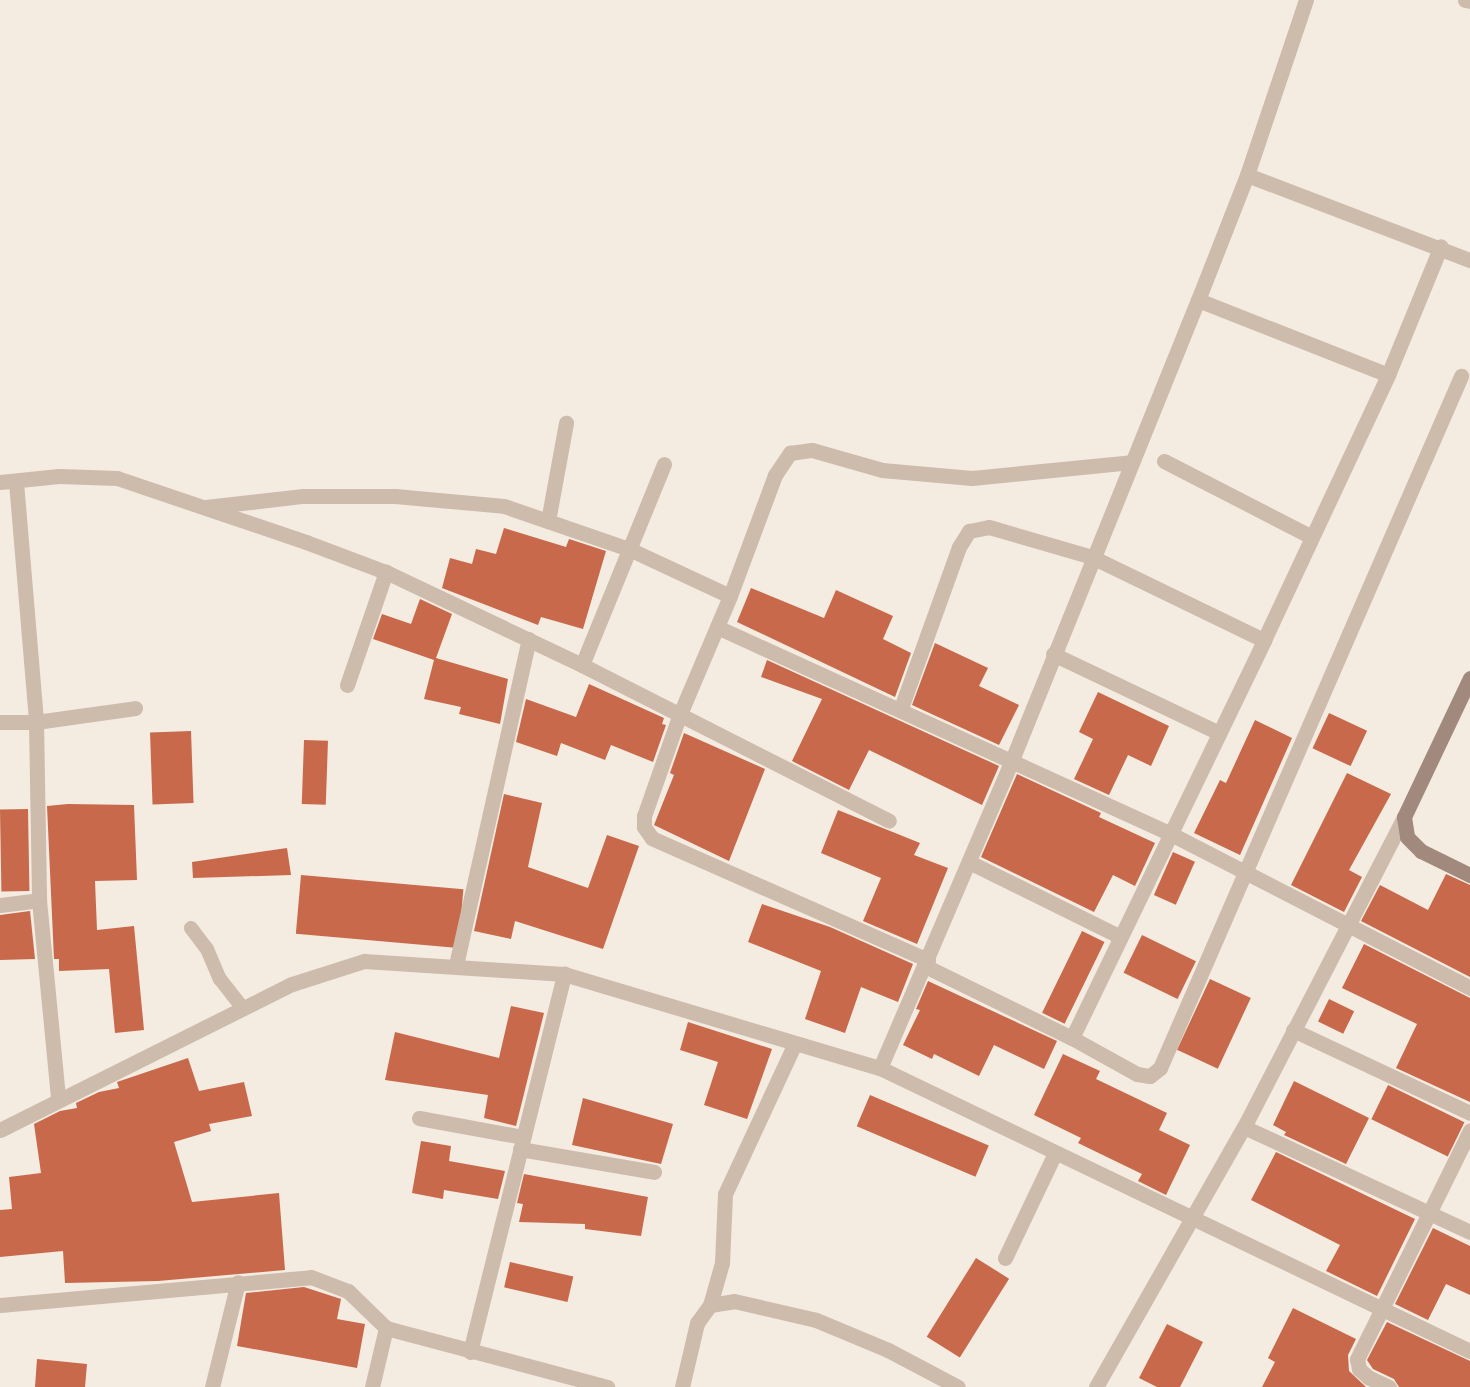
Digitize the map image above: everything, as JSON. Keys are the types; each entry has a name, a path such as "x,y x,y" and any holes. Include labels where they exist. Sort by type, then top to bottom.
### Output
{"street":[{"path":"880,1068 1012,760 1092,557 1198,300 1247,175 1306,0"},
{"path":"1465,0 1470,1"},
{"path":"1247,175 1441,246 1470,260"},
{"path":"1072,1038 1264,640 1310,536 1388,375 1441,246"},
{"path":"1198,300 1388,375"},
{"path":"1131,462 972,478 882,470 812,450 790,453 775,475 730,596 680,714 644,816 645,827 652,838 926,963 1137,1074 1150,1076 1160,1068 1461,376"},
{"path":"548,521 566,423"},
{"path":"1164,461 1310,536"},
{"path":"582,665 664,464"},
{"path":"0,482 59,476 117,478 386,572 582,665 889,821"},
{"path":"16,482 36,722 39,900 58,1098"},
{"path":"199,507 303,496 395,496 504,506 629,549 730,596"},
{"path":"901,708 959,547 969,531 989,527 1092,557 1264,640"},
{"path":"347,685 386,572"},
{"path":"717,627 901,708 1169,833 1470,988"},
{"path":"456,965 529,639"},
{"path":"1053,654 1219,733"},
{"path":"1096,1387 1193,1221 1244,1127 1404,817 1470,678"},
{"path":"0,722 36,722 135,708"},
{"path":"1404,817 1407,837 1421,851 1470,875"},
{"path":"969,862 1120,937"},
{"path":"0,905 39,900"},
{"path":"0,1130 58,1098 292,984 364,961 456,965 564,974 880,1068 1193,1221 1470,1351"},
{"path":"470,1352 564,974"},
{"path":"1293,1030 1470,1113"},
{"path":"682,1387 696,1323 710,1305 722,1263 725,1194 795,1043"},
{"path":"419,1118 654,1172"},
{"path":"1244,1127 1427,1210 1470,1232"},
{"path":"1389,1387 1368,1377 1357,1359 1427,1210 1470,1130"},
{"path":"1005,1258 1055,1153"},
{"path":"0,1305 311,1277 348,1291 386,1328 470,1352 551,1381 608,1387"},
{"path":"212,1387 238,1282"},
{"path":"710,1305 734,1301 816,1320 888,1350 958,1387"},
{"path":"372,1387 386,1328"}],"lane":[{"path":"191,928 243,1008"}],"building":[{"path":"504,528 566,547 569,539 606,551 583,629 541,617 538,625 442,588 450,558 472,564 476,549 496,554"},
{"path":"751,588 824,618 836,590 893,616 883,639 911,653 895,697 737,622"},
{"path":"420,599 452,614 436,658 508,679 500,724 459,714 461,707 424,699 434,660 373,639 382,614 411,624"},
{"path":"935,643 988,668 979,686 1019,705 999,745 912,705"},
{"path":"767,660 999,766 982,805 869,750 849,790 792,761 822,699 761,677"},
{"path":"589,684 664,718 662,724 666,725 653,762 611,745 605,760 561,743 557,756 516,742 526,699 576,717"},
{"path":"1098,692 1169,726 1151,766 1128,755 1109,795 1074,779 1093,739 1079,732"},
{"path":"1329,713 1367,731 1351,766 1313,748"},
{"path":"1255,720 1292,738 1240,855 1194,833 1220,780 1226,783"},
{"path":"191,731 194,803 153,804 150,732"},
{"path":"684,733 765,769 729,861 654,825 674,775 670,773"},
{"path":"304,740 328,741 326,805 302,804"},
{"path":"1347,773 1391,794 1349,870 1362,877 1344,912 1291,885"},
{"path":"1017,774 1101,813 1099,817 1155,843 1135,886 1113,875 1094,912 981,857"},
{"path":"504,794 542,803 528,867 588,888 607,835 639,846 603,949 515,921 511,939 474,931"},
{"path":"134,805 137,880 95,881 97,930 134,926 144,1030 115,1033 109,969 59,971 59,959 54,959 47,806"},
{"path":"0,809 28,809 29,891 1,891"},
{"path":"838,810 920,843 914,855 948,868 917,944 863,921 881,878 821,853"},
{"path":"287,848 291,875 193,878 192,862"},
{"path":"1173,852 1195,862 1176,905 1154,895"},
{"path":"1446,874 1470,885 1470,977 1361,921 1380,885 1428,910"},
{"path":"301,875 463,889 458,948 296,934"},
{"path":"762,904 830,927 913,964 898,1002 861,987 845,1033 805,1019 821,971 748,942"},
{"path":"30,911 35,959 0,960 0,915"},
{"path":"1082,931 1104,942 1065,1024 1042,1013"},
{"path":"1142,935 1196,961 1178,999 1124,973"},
{"path":"1364,944 1470,998 1470,1102 1396,1068 1417,1024 1342,988"},
{"path":"1210,979 1251,998 1218,1069 1177,1050"},
{"path":"928,981 1057,1041 1044,1069 994,1045 979,1076 934,1054 932,1059 903,1045 920,1010 916,1009"},
{"path":"1329,999 1354,1011 1343,1034 1318,1021"},
{"path":"511,1006 544,1013 516,1126 484,1118 488,1095 385,1080 395,1032 499,1058"},
{"path":"688,1022 772,1049 747,1119 704,1105 718,1062 680,1050"},
{"path":"1063,1054 1100,1071 1096,1079 1167,1113 1159,1130 1190,1145 1166,1195 1138,1181 1142,1174 1078,1143 1081,1138 1034,1115"},
{"path":"188,1058 199,1091 244,1082 252,1116 209,1124 211,1131 174,1142 192,1202 279,1193 285,1270 158,1281 65,1283 63,1251 0,1257 0,1210 12,1209 9,1177 41,1173 34,1124 60,1111 77,1108 76,1103 99,1092 119,1088 117,1082"},
{"path":"1294,1081 1369,1118 1346,1164 1284,1135 1286,1132 1273,1125"},
{"path":"1388,1085 1464,1122 1448,1156 1371,1119"},
{"path":"870,1095 989,1145 975,1177 857,1126"},
{"path":"583,1098 673,1124 661,1164 572,1145"},
{"path":"421,1141 451,1146 449,1161 505,1171 498,1199 444,1190 443,1199 412,1193"},
{"path":"1276,1152 1415,1219 1377,1296 1326,1271 1340,1245 1251,1200"},
{"path":"524,1174 648,1197 641,1236 585,1229 585,1224 519,1222 523,1204 517,1203"},
{"path":"1433,1228 1470,1246 1470,1295 1446,1284 1428,1320 1395,1304"},
{"path":"976,1258 1009,1279 960,1358 927,1337"},
{"path":"510,1262 573,1277 567,1302 504,1287"},
{"path":"304,1287 341,1299 337,1319 365,1324 357,1368 237,1346 246,1293"},
{"path":"1293,1308 1356,1339 1348,1355 1349,1371 1366,1387 1262,1387 1275,1362 1268,1358"},
{"path":"1387,1322 1470,1361 1470,1387 1399,1387 1394,1379 1373,1369 1367,1360"},
{"path":"1167,1324 1203,1342 1180,1387 1157,1387 1139,1378"},
{"path":"37,1359 87,1364 85,1387 35,1387"}]}
